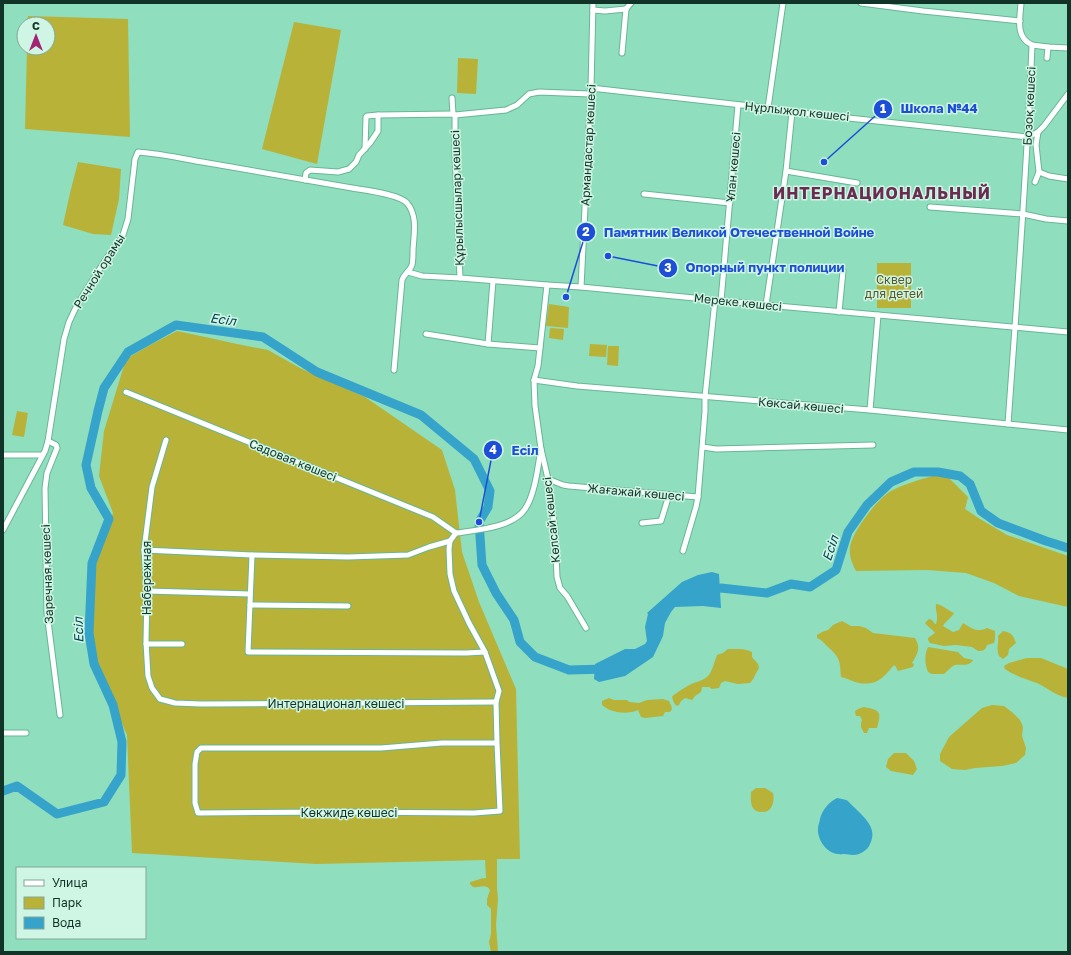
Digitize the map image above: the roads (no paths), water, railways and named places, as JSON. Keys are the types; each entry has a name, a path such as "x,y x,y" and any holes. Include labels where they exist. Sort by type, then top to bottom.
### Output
{"street":[{"name":"Армандастар көшесі","path":"581,287 591,88 593,3"},
{"path":"622,53 626,9 631,3"},
{"path":"768,108 782,3"},
{"path":"861,3 1020,21"},
{"path":"1021,3 1020,33 1024,39 1032,45 1068,48"},
{"path":"593,10 605,12 626,9"},
{"name":"Бозоқ көшесі","path":"1008,424 1021,252 1032,45"},
{"path":"1047,58 1048,47"},
{"name":"Нұрлыжол көшесі","path":"591,88 792,112 1028,136"},
{"name":"Құрылысшылар көшесі","path":"460,278 454,115 506,110 517,105 529,94 539,92 590,94"},
{"path":"1028,136 1038,132 1044,126 1068,94"},
{"path":"365,149 367,116 454,115 452,98"},
{"name":"Ұлан көшесі","path":"721,301 738,105"},
{"path":"766,305 786,171 792,112"},
{"path":"305,180 306,173 310,170 338,172 349,169 356,162 359,155 378,131 378,115"},
{"path":"1035,182 1039,172 1036,145 1038,132"},
{"name":"Речной орамы","path":"3,529 48,441 64,339 69,322 77,305 106,259 122,238 128,219 135,159 138,152 384,194 403,199 412,211 414,218 412,265 408,272 403,276 402,280 394,370"},
{"path":"786,171 857,183"},
{"path":"1039,172 1049,176 1068,179"},
{"path":"644,194 730,203"},
{"path":"930,207 1023,214 1046,219 1068,221"},
{"path":"839,312 843,271"},
{"name":"Мереке көшесі","path":"408,272 422,276 547,286 581,287 1068,332"},
{"path":"488,344 493,281"},
{"name":"Көлсай көшесі","path":"547,286 538,366 534,380 535,406 541,449 548,479 557,577 560,588 567,596 586,628"},
{"path":"705,397 714,300"},
{"path":"870,410 878,315"},
{"path":"426,334 488,344 540,348"},
{"name":"Көксай көшесі","path":"534,380 578,386 870,410 1068,430"},
{"name":"Садовая көшесі","path":"126,392 433,518 456,533"},
{"name":"Жағажай көшесі","path":"548,479 569,486 698,497 706,411 705,397"},
{"name":"Набережная","path":"166,440 152,487 144,550 147,591 146,644 148,676 152,688 160,700 175,703"},
{"name":"Заречная көшесі","path":"48,441 56,445 57,448 47,473 45,488 47,613 60,715"},
{"path":"702,447 873,445"},
{"path":"497,743 496,702 499,691 485,652 454,591 450,574 450,541 456,533 490,528 503,524 516,518 525,509 532,492 541,449"},
{"path":"3,454 42,455"},
{"path":"642,523 661,521 669,495"},
{"path":"684,551 698,497"},
{"path":"144,550 252,555 348,557 408,555 450,541"},
{"path":"252,555 248,652 485,652"},
{"path":"147,591 250,594"},
{"path":"250,605 348,606"},
{"path":"146,644 182,644"},
{"name":"Интернационал көшесі","path":"175,703 496,702"},
{"path":"3,733 26,733"},
{"name":"Көкжиде көшесі","path":"442,743 497,743 500,811 474,813 198,813 194,803 197,752 201,748 381,748 442,743"}],"water":[{"path":"712,572 719,574 721,608 703,606 675,607 665,623 663,636 653,657 625,676 599,682 594,679 595,664 625,649 635,649 645,644 647,641 645,627 647,613 682,582 698,575"},
{"path":"837,798 848,801 863,816 871,829 872,839 870,844 866,850 856,855 834,853 823,845 819,837 818,828 822,812"}],"waterway":[{"name":"Есіл","path":"3,791 17,786 57,814 104,802 121,775 122,742 113,705 94,664 89,633 92,563 109,519 91,488 86,465 104,388 128,352 176,325 263,337 317,372 421,415 474,459 490,491 488,507 479,522 482,565 496,593 514,620 520,642 535,657 569,670 606,669"},
{"name":"Есіл","path":"709,591 721,588 767,593 791,584 810,587 836,570 848,532 867,505 891,482 914,472 938,472 960,476 970,484 981,511 998,523 1068,548"}],"place":[{"name":"Школа №44","path":"824,162"},
{"name":"Опорный пункт полиции","path":"608,256"},
{"name":"Памятник Великой Отечественной Войне","path":"566,297"},
{"name":"Есіл","path":"479,522"}],"district":[{"name":"ИНТЕРНАЦИОНАЛЬНЫЙ","path":"882,193"}],"park label":[{"name":"Сквер для детей","path":"894,286"}]}
